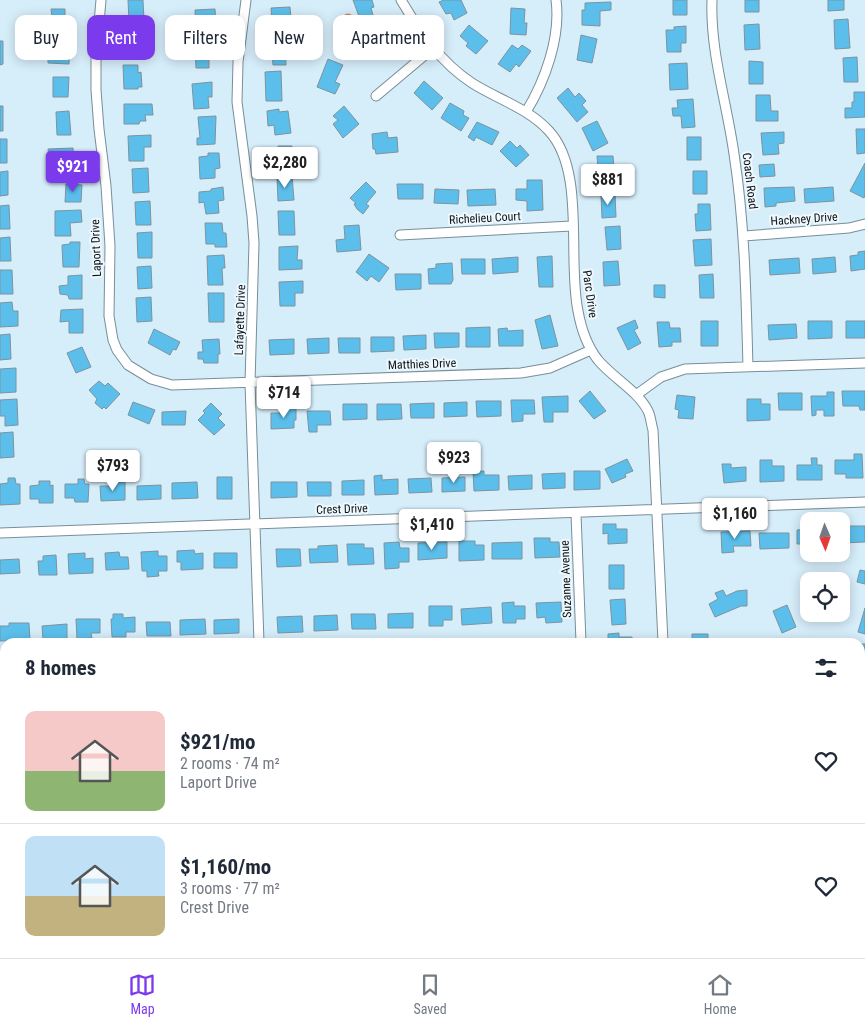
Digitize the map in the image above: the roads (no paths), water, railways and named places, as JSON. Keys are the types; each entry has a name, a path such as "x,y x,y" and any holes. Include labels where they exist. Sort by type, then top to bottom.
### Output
{"street":[{"name":"Laport Drive","path":"102,0 96,56 96,90 98,130 106,186 110,246 110,316 113,340 117,350 128,365 151,379 172,384 250,383"},
{"name":"Lafayette Drive","path":"246,0 238,62 237,102 254,243 250,383 259,638"},
{"name":"Parc Drive","path":"401,0 410,15"},
{"path":"526,112 538,92 548,68 555,38 556,0"},
{"name":"Coach Road","path":"712,0 711,18 714,41 734,153 744,236 748,368"},
{"path":"376,96 418,60"},
{"name":"Parc Drive","path":"444,60 472,83 526,112 549,131 564,153 571,182 574,280 583,332 598,360 617,380 636,395 648,412 653,430 662,638"},
{"name":"Hackney Drive","path":"744,236 849,228 865,224"},
{"name":"Richelieu Court","path":"400,235 572,226"},
{"name":"Matthies Drive","path":"250,383 521,373 550,368 591,350"},
{"path":"636,395 661,377 684,369 865,363"},
{"name":"Crest Drive","path":"0,532 576,514 865,502"},
{"name":"Suzanne Avenue","path":"576,514 581,638"}]}
